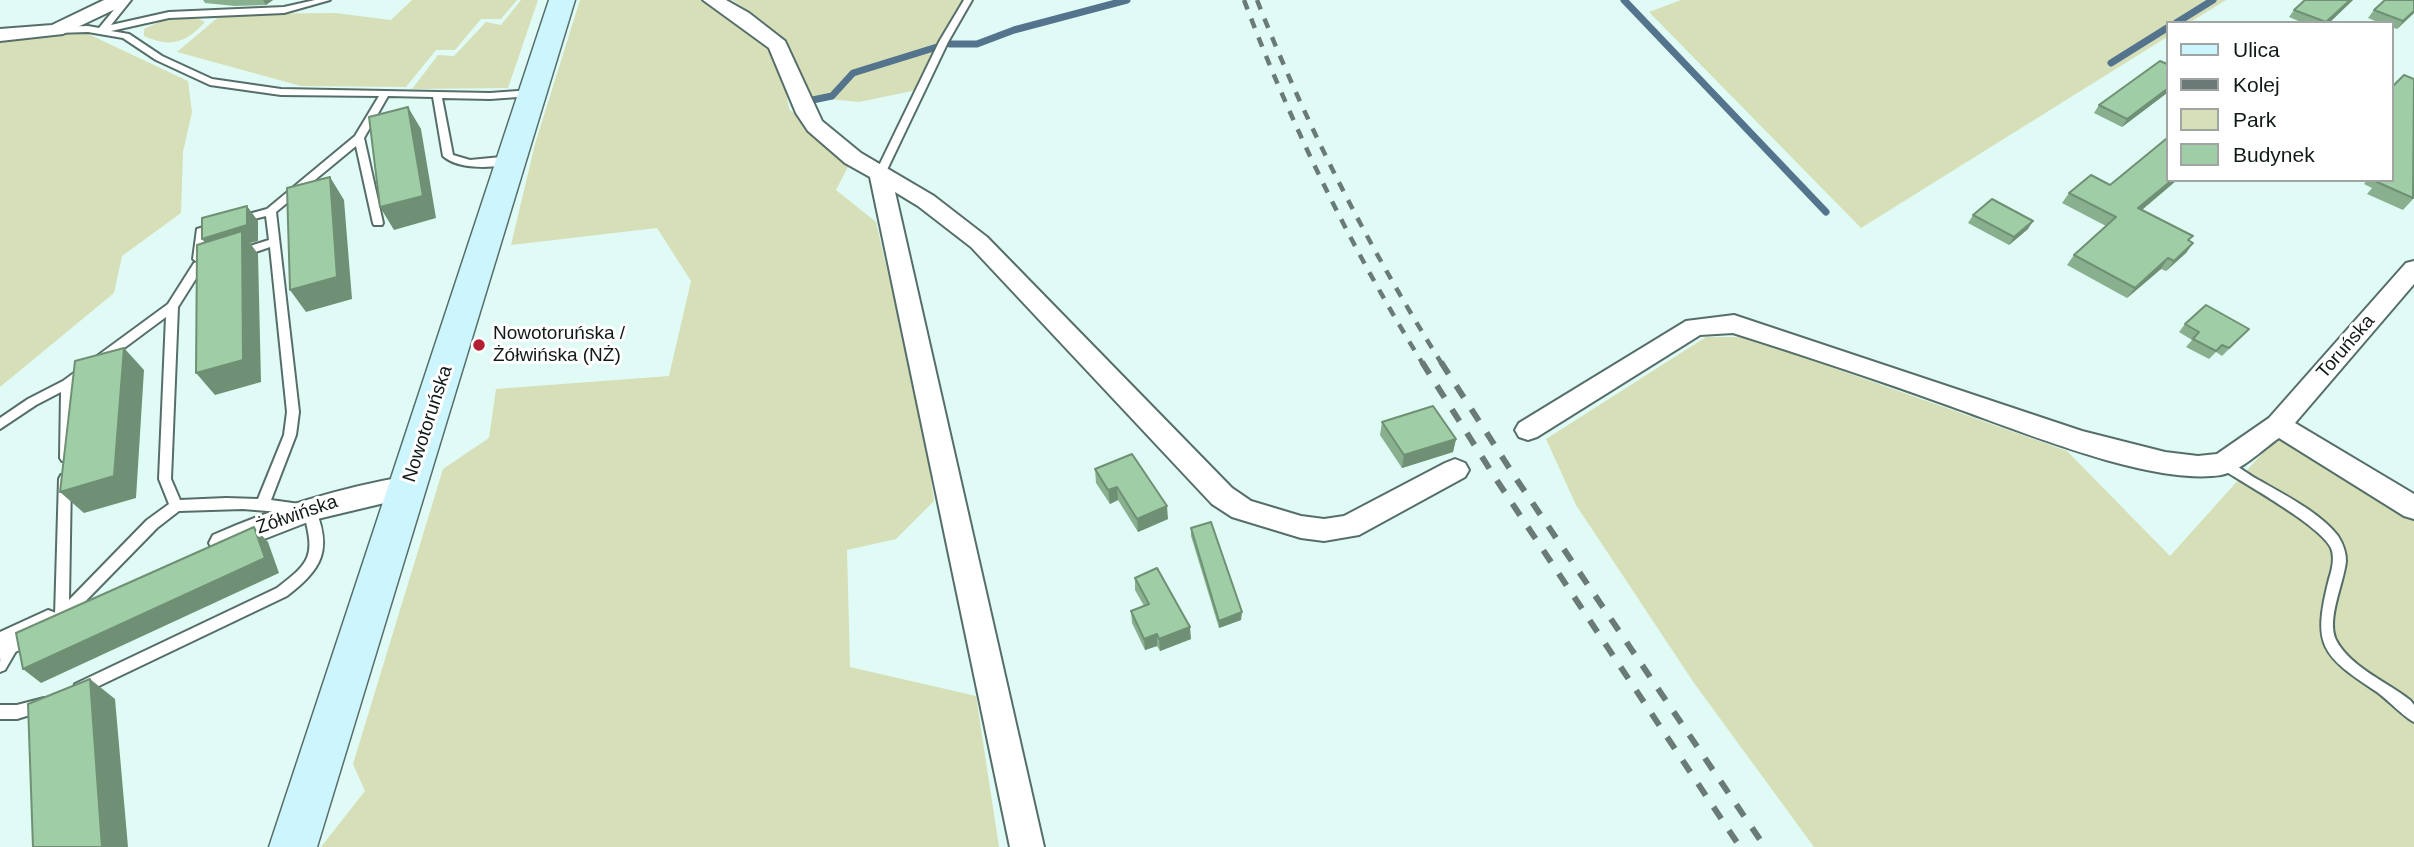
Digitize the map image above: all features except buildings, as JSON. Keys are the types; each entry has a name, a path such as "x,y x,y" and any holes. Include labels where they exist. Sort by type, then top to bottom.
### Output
{"main road":[{"name":"Nowotoruńska","path":"293,847 562,0"}],"street":[{"path":"0,34 56,30 119,0"},
{"path":"712,0 742,17 778,45 806,113 815,125 853,158 926,201 979,242 1222,496 1242,509 1301,527 1324,530 1349,527 1455,470"},
{"path":"880,174 1027,847"},
{"name":"Toruńska","path":"2223,464 2278,425 2414,268"},
{"path":"1528,430 1695,327 1734,324 2079,439 2190,465 2204,467 2223,464"},
{"path":"2278,425 2414,508"},
{"name":"Żółwińska","path":"198,554 261,526 350,496 408,487"},
{"path":"8,642 124,588"}],"lane":[{"path":"102,30 127,0"},
{"path":"56,30 102,30 194,12 284,10 326,0"},
{"path":"880,174 900,141 945,39 968,0"},
{"path":"102,30 126,36 176,67 210,82 281,92 437,95 533,93"},
{"path":"0,424 67,384 172,307 198,266 201,230 271,211 359,138 385,93"},
{"path":"437,95 448,156 456,162 466,164 512,159"},
{"path":"359,138 378,223"},
{"path":"263,503 290,435 293,412 271,211"},
{"path":"198,266 275,242"},
{"path":"172,307 165,480 176,506"},
{"path":"62,617 67,384"},
{"path":"2223,464 2316,524 2334,539 2340,556 2326,625 2329,641 2346,660 2405,705 2414,715"},
{"path":"0,712 17,712 62,698 282,592 305,575 316,561 317,538 309,510 263,503 221,501 176,506 152,524 62,617"},
{"path":"0,666 8,642"}],"green space":[{"path":"412,0 517,0 501,19 481,19 455,50 436,50 406,87 301,86 177,52 222,14 335,13 391,20"},
{"path":"521,0 538,0 508,88 412,89 438,55 454,56 486,22 501,25"},
{"path":"580,0 716,0 763,31 784,78 789,109 851,161 836,190 876,222 924,429 934,501 896,539 847,550 850,667 976,696 999,847 321,847 365,791 353,764 443,469 489,438 496,389 669,376 691,281 657,228 511,245 535,144"},
{"path":"732,0 963,0 953,14 917,90 859,102 808,97 789,50 781,39 762,20"},
{"path":"1681,0 2226,0 2192,21 2166,21 2166,38 1861,228 1649,12"},
{"path":"199,19 205,22 191,35 177,41 162,42 144,36 144,29 161,21"},
{"path":"86,33 188,81 192,112 183,152 181,213 122,256 114,293 0,387 0,42"},
{"path":"1706,337 1747,337 2067,451 2170,556 2277,437 2414,517 2414,847 1814,847 1694,683 1576,505 1546,439"}],"waterway":[{"path":"950,44 977,44 1014,30 1127,0"},
{"path":"1624,0 1826,212"},
{"path":"2179,21 2213,0"},
{"path":"2111,63 2166,29"},
{"path":"803,102 832,96 853,73 937,47"}],"railway":[{"path":"1244,0 1282,94 1324,186 1371,276 1423,364"},
{"path":"1257,0 1297,94 1341,186 1389,276 1442,364"},
{"path":"1422,362 1496,479 1740,847"},
{"path":"1441,362 1517,480 1765,847"}],"place":[{"name":"Nowotoruńska / Żółwińska (NŻ)","path":"479,345"}]}
